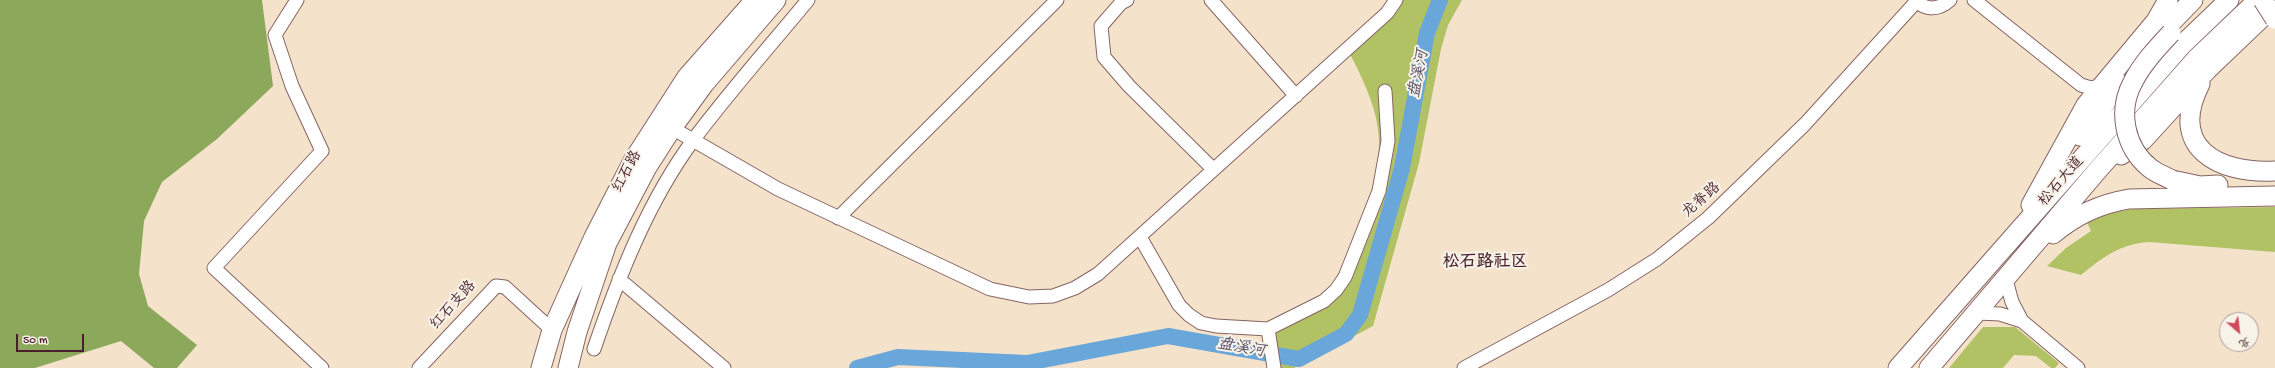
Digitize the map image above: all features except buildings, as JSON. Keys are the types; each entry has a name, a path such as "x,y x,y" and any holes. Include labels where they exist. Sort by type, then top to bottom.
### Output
{"highway":[{"name":"红石路","path":"541,368 552,330 594,237 633,161 687,77 755,0"},
{"name":"红石路","path":"568,368 577,332 607,243 647,168 672,128 704,84 776,0"},
{"path":"2007,245 2034,201 2086,105 2156,21 2168,0"},
{"path":"2034,201 2070,149 2165,27 2193,0"},
{"path":"2206,0 2171,33 2149,58 2132,82 2125,106 2125,130 2135,152 2150,169 2172,180 2200,186 2275,184"},
{"name":"松石大道","path":"1898,368 2182,45 2229,0"},
{"name":"松石大道","path":"1929,368 2006,280 2097,171 2196,59 2258,0"},
{"path":"2263,0 2275,19"},
{"path":"2097,171 2143,140 2207,70 2275,5"},
{"path":"2207,70 2192,99 2188,117 2190,131 2197,144 2212,159 2230,167 2244,170 2275,171"},
{"path":"2023,259 2081,214 2106,203 2129,199 2275,196"}],"street":[{"path":"297,0 275,35 292,86 322,151 214,268 322,368"},
{"path":"594,349 619,279 665,184 694,139 808,0"},
{"path":"838,218 1057,0"},
{"path":"1126,0 1121,3 1101,26 1104,57 1129,86 1213,169"},
{"path":"1211,0 1296,96"},
{"path":"672,128 694,139 778,189 990,289 1028,297 1053,296 1075,288 1098,274 1387,13 1396,0"},
{"path":"1916,1 1930,8 1938,8 1950,0"},
{"path":"1974,0 2081,85 2091,88 2103,86"},
{"name":"龙脊路","path":"1464,368 1608,290 1657,259 1708,218 1805,124 1916,1"},
{"path":"2081,85 2086,95 2086,105"},
{"path":"1140,237 1179,305 1189,315 1201,322 1216,326 1269,335 1324,301 1336,290 1345,277 1379,190 1388,141 1385,91"},
{"path":"619,279 724,368"},
{"path":"2006,280 2012,302 2022,321 2078,368"},
{"name":"红石支路","path":"419,368 496,286 505,287 552,330"},
{"path":"1977,313 2000,314 2022,321"},
{"path":"1269,335 1274,367"}],"green space":[{"path":"0,0 262,0 273,86 217,139 162,182 144,221 139,274 148,306 197,345 177,368 154,368 121,341 35,368 0,368"},
{"path":"1399,0 1462,0 1448,25 1441,49 1419,163 1373,326 1294,368 1278,368 1268,324 1311,304 1322,296 1336,281 1351,250 1368,204 1378,159 1379,140 1377,121 1371,100 1349,52"},
{"path":"2275,207 2275,252 2149,242 2129,245 2112,252 2081,275 2047,266 2066,248 2091,231 2087,222 2110,213 2132,209"},
{"path":"1983,327 2015,327 2059,363 2055,368 2051,368 2036,356 2014,355 2003,368 1949,368"}],"waterway":[{"name":"盘溪河","path":"857,368 898,357 1027,363 1168,336 1299,359 1346,334 1360,315 1402,168 1427,33 1440,0"}],"district":[{"name":"松石路社区","path":"1485,263"}]}
